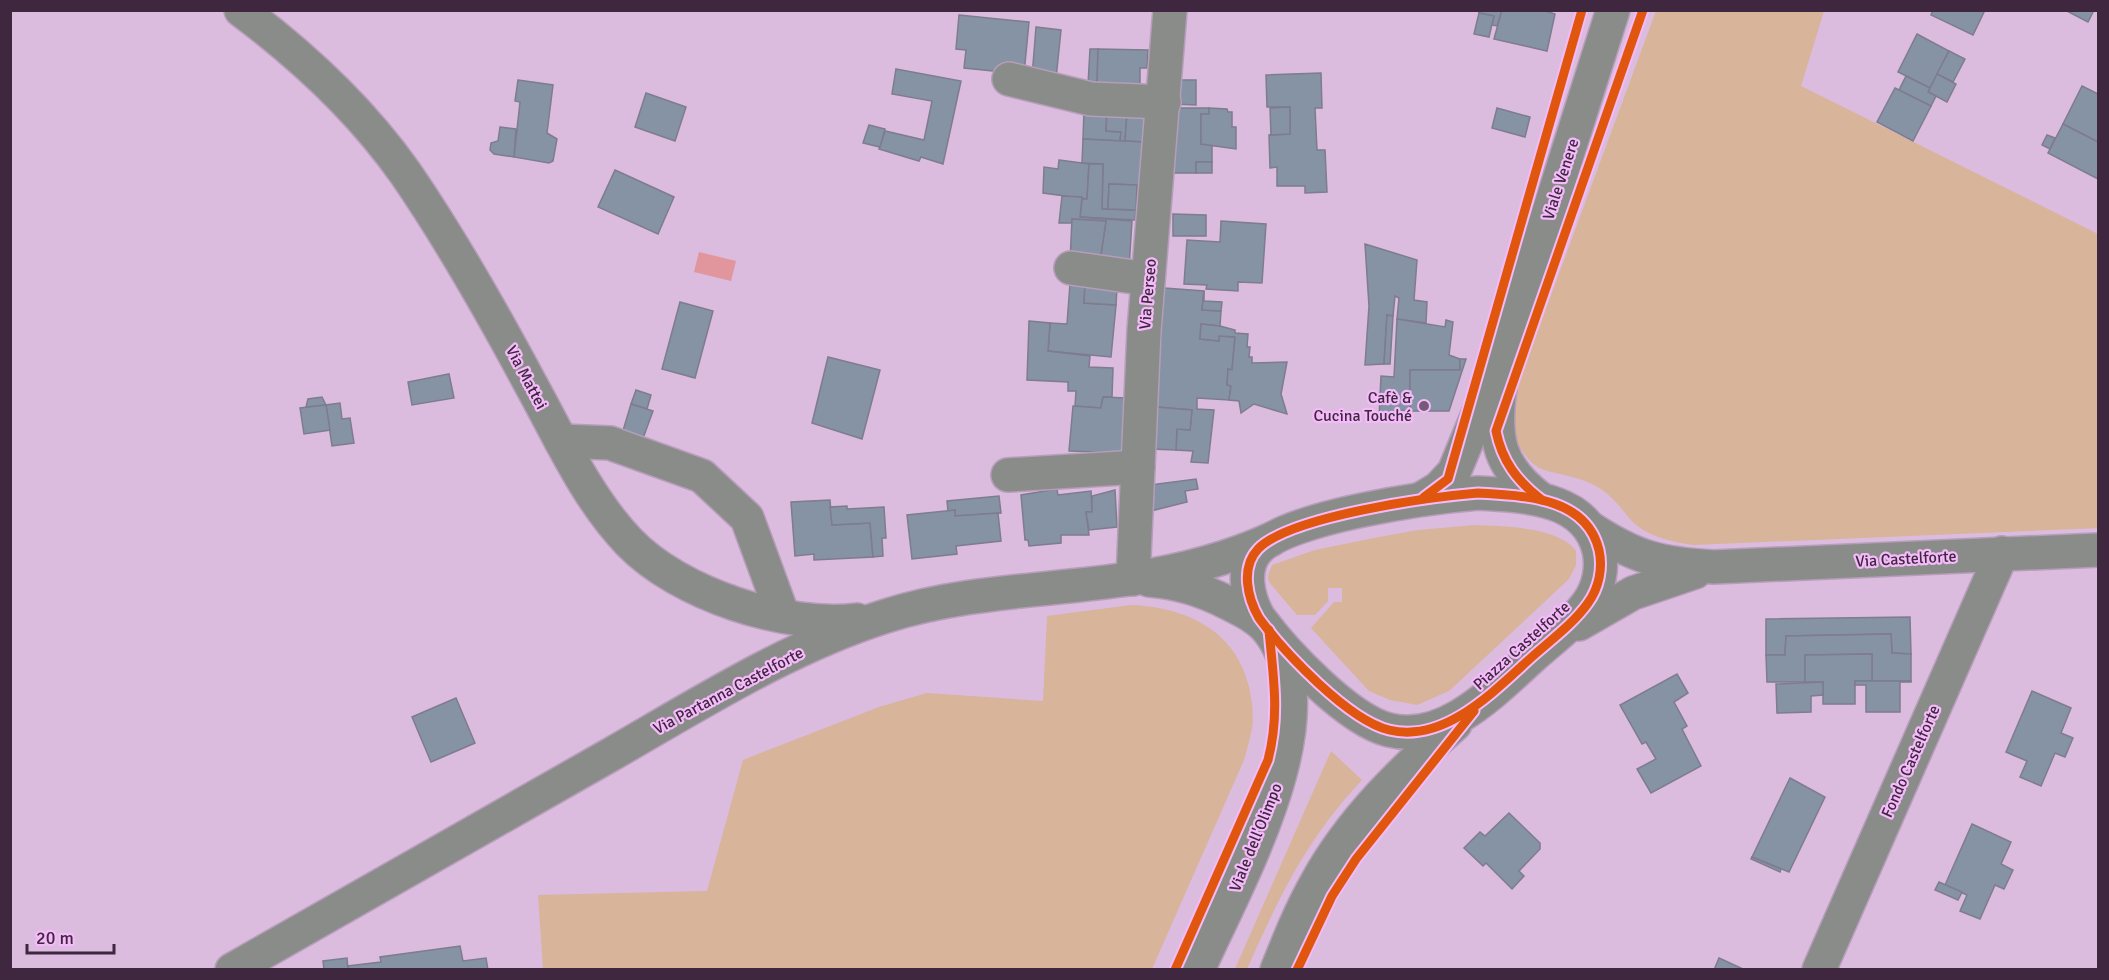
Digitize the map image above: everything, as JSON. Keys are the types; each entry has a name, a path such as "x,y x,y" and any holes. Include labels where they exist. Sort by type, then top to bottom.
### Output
{"street":[{"name":"Via Mattei","path":"241,10 320,75 351,105 399,165 470,274 582,479 630,543 694,587 727,601 783,616 828,621 885,616"},
{"name":"Via Perseo","path":"1133,579 1148,279 1170,10"},
{"name":"Viale Venere","path":"1421,499 1439,488 1454,472 1506,347 1613,10"},
{"path":"1010,79 1091,99 1164,102"},
{"path":"1071,268 1148,279"},
{"name":"Viale Venere","path":"1506,347 1496,415 1500,448 1516,476 1542,500"},
{"path":"561,441 610,444 702,476 747,518 783,616"},
{"path":"1008,475 1138,467"},
{"name":"Piazza Castelforte","path":"1478,493 1542,500 1567,508 1590,528 1601,564 1595,591 1576,617 1481,702 1430,729 1414,732 1389,730 1365,720 1348,708 1269,630 1253,608 1247,576 1252,558 1272,539 1335,517 1421,499 1478,493"},
{"name":"Via Castelforte","path":"1590,528 1634,554 1655,561 1714,567 2098,549"},
{"name":"Via Partanna Castelforte","path":"232,969 727,688 830,638 885,616 985,594 1133,579 1197,564 1272,539"},
{"name":"Fondo Castelforte","path":"1819,969 2002,553"},
{"name":"Via Castelforte","path":"1545,645 1633,593 1652,585 1714,567"},
{"path":"1133,579 1177,584 1215,596 1252,616 1269,630"},
{"name":"Viale dell'Olimpo","path":"1198,969 1264,820 1278,783 1286,749 1291,698 1288,678 1269,630"},
{"path":"1277,969 1317,882 1356,825 1413,761 1481,702"}],"shaded area":[{"path":"1656,11 1824,11 1801,86 2098,234 2098,528 1693,545 1651,534 1630,519 1601,489 1580,479 1544,470 1530,461 1513,429 1511,413 1513,401"},
{"path":"699,252 736,261 731,281 694,272"},
{"path":"1475,525 1529,529 1557,537 1576,551 1576,565 1569,579 1449,691 1417,705 1390,700 1369,691 1311,628 1334,602 1342,602 1342,588 1328,588 1328,601 1315,615 1297,615 1269,582 1268,576 1272,565 1315,550 1418,530"},
{"path":"1131,605 1151,607 1189,617 1205,625 1220,637 1233,650 1242,667 1249,687 1253,713 1252,728 1244,760 1152,969 543,969 538,895 707,891 743,760 879,707 927,693 1043,701 1047,616"},
{"path":"1331,751 1362,780 1325,824 1296,869 1247,969 1235,969"}],"building":[{"path":"1480,10 1502,10 1497,26 1492,25 1494,16 1479,13"},
{"path":"1502,10 1542,10 1555,14 1547,51 1494,39"},
{"path":"1933,10 1985,10 1973,35 1931,15"},
{"path":"2065,10 2094,10 2088,22"},
{"path":"1479,13 1494,16 1489,37 1474,34"},
{"path":"959,15 1029,22 1024,74 964,68 966,50 956,49"},
{"path":"1036,27 1061,30 1056,79 1032,77"},
{"path":"1917,34 1949,51 1930,88 1898,72"},
{"path":"1090,49 1098,49 1097,85 1088,85"},
{"path":"1098,49 1148,50 1147,68 1140,68 1140,88 1097,85"},
{"path":"1949,51 1965,59 1953,82 1937,74"},
{"path":"896,69 961,81 943,164 921,157 919,161 879,149 885,131 924,140 932,101 892,94"},
{"path":"1321,73 1322,108 1315,108 1317,150 1325,150 1327,192 1305,193 1305,186 1277,186 1277,167 1270,168 1269,135 1290,134 1290,107 1267,107 1266,75"},
{"path":"1937,74 1956,84 1947,102 1928,92"},
{"path":"1906,76 1930,88 1928,92 1936,96 1931,106 1899,90"},
{"path":"518,80 553,85 547,133 557,139 553,161 549,163 514,157 520,102 515,101"},
{"path":"1173,80 1196,80 1196,105 1172,104"},
{"path":"2082,86 2098,94 2098,142 2063,124"},
{"path":"1895,88 1931,106 1913,141 1877,122"},
{"path":"646,93 686,107 675,141 635,127"},
{"path":"1290,107 1290,134 1271,135 1270,108"},
{"path":"1174,108 1209,108 1209,114 1201,114 1201,144 1212,144 1212,162 1196,162 1196,173 1168,173"},
{"path":"1209,108 1227,109 1228,112 1232,112 1232,127 1236,127 1236,149 1201,144 1201,114 1209,114"},
{"path":"1497,108 1530,117 1525,137 1492,128"},
{"path":"1084,110 1107,111 1106,131 1121,132 1120,141 1083,139"},
{"path":"1107,111 1127,112 1125,141 1120,141 1121,132 1106,131"},
{"path":"1127,112 1145,113 1144,142 1125,141"},
{"path":"2063,124 2098,142 2098,179 2048,153"},
{"path":"869,125 885,129 880,147 863,143"},
{"path":"500,127 516,129 514,157 494,154 490,150 491,143 498,141"},
{"path":"2047,135 2055,138 2050,149 2042,145"},
{"path":"1083,139 1144,142 1141,210 1136,210 1137,185 1109,184 1108,209 1102,209 1103,164 1082,163"},
{"path":"1059,160 1089,164 1087,199 1043,193 1044,167 1058,169"},
{"path":"1196,162 1212,162 1212,173 1196,173"},
{"path":"1089,164 1103,164 1102,209 1136,210 1135,220 1080,217 1082,199 1087,199"},
{"path":"615,170 674,197 658,234 598,207"},
{"path":"1109,184 1137,185 1136,210 1108,209"},
{"path":"1062,196 1082,197 1080,217 1132,221 1129,268 1100,261 1106,221 1072,219 1072,223 1059,223"},
{"path":"1173,214 1206,215 1206,236 1173,236"},
{"path":"1072,219 1106,221 1100,261 1070,262"},
{"path":"1221,221 1266,224 1262,283 1238,282 1238,291 1206,289 1207,285 1184,284 1187,240 1220,242"},
{"path":"1365,244 1417,260 1414,300 1427,302 1426,323 1397,319 1399,298 1395,296 1393,316 1387,315 1384,364 1365,365 1369,306"},
{"path":"1070,284 1085,285 1084,303 1116,305 1111,357 1048,351 1050,323 1067,324"},
{"path":"1085,285 1117,288 1116,305 1084,303"},
{"path":"1164,288 1204,291 1202,310 1221,311 1220,326 1201,324 1200,339 1219,341 1219,336 1235,337 1232,370 1228,369 1227,385 1231,386 1229,400 1197,398 1197,409 1214,410 1208,463 1191,462 1193,451 1176,450 1177,429 1190,430 1192,410 1156,407"},
{"path":"1204,291 1204,301 1222,302 1221,311 1202,310"},
{"path":"680,302 713,311 695,378 662,369"},
{"path":"1387,315 1393,316 1390,364 1384,364"},
{"path":"1397,319 1445,327 1446,320 1453,322 1449,355 1460,359 1460,370 1410,370 1410,411 1396,410 1394,420 1379,419 1381,376 1394,377"},
{"path":"1029,321 1050,323 1048,351 1090,356 1089,367 1113,368 1112,397 1103,397 1101,408 1075,406 1076,391 1068,391 1068,382 1027,380"},
{"path":"1201,324 1220,326 1235,330 1235,333 1248,334 1247,347 1250,347 1249,357 1252,357 1252,363 1287,362 1281,394 1287,414 1254,404 1241,413 1239,401 1229,400 1231,386 1227,385 1228,369 1232,370 1235,337 1219,336 1219,341 1200,339"},
{"path":"828,357 880,370 862,439 812,423"},
{"path":"1460,359 1466,359 1449,411 1410,411 1410,370 1460,370"},
{"path":"449,374 454,398 412,405 408,382"},
{"path":"636,390 651,395 647,409 631,404"},
{"path":"322,397 326,405 306,407 308,399"},
{"path":"1103,397 1125,398 1123,453 1069,451 1073,406 1101,408"},
{"path":"340,403 342,419 350,418 354,443 332,446 326,405"},
{"path":"631,404 653,411 642,441 622,434"},
{"path":"326,405 330,430 304,434 300,408"},
{"path":"1156,407 1192,410 1190,430 1177,429 1176,450 1150,449"},
{"path":"1196,479 1198,489 1185,491 1187,502 1147,512 1143,486"},
{"path":"1057,489 1058,495 1091,491 1092,512 1086,512 1089,535 1061,535 1061,543 1029,546 1028,540 1025,540 1021,495"},
{"path":"1115,490 1117,527 1089,530 1086,512 1092,512 1092,496"},
{"path":"999,496 1001,513 955,516 955,510 948,511 947,501"},
{"path":"830,500 832,525 870,523 873,557 814,560 814,554 795,556 791,502"},
{"path":"847,506 847,509 884,507 886,538 882,538 883,556 873,557 870,523 832,525 830,507"},
{"path":"955,510 955,516 998,513 1001,541 956,546 957,554 912,559 907,515"},
{"path":"1910,617 1911,654 1892,653 1891,634 1786,636 1785,655 1766,655 1766,619"},
{"path":"1891,634 1892,653 1911,654 1911,681 1872,681 1872,654 1805,655 1805,682 1767,682 1766,655 1785,655 1786,636"},
{"path":"1872,654 1872,681 1855,681 1855,704 1823,704 1823,682 1805,682 1805,655"},
{"path":"1677,674 1688,693 1674,702 1687,726 1682,729 1701,766 1651,793 1637,769 1656,759 1646,742 1642,744 1620,705"},
{"path":"1855,681 1911,682 1900,682 1900,712 1866,712 1866,685 1855,685"},
{"path":"1823,682 1823,695 1811,696 1811,712 1777,713 1776,684"},
{"path":"2032,691 2071,708 2061,733 2073,738 2065,757 2055,753 2041,786 2020,777 2027,761 2006,752"},
{"path":"456,698 475,743 431,762 412,717"},
{"path":"1790,778 1825,797 1789,872 1752,857"},
{"path":"1509,813 1540,843 1540,849 1519,871 1524,876 1512,889 1486,863 1483,866 1464,848 1480,832 1485,836"},
{"path":"1972,824 2011,842 2001,864 2013,870 2004,889 1995,885 1980,919 1960,911 1967,895 1945,885"},
{"path":"1752,857 1781,869 1780,872 1751,859"},
{"path":"1939,882 1962,892 1958,900 1935,890"},
{"path":"460,946 463,961 486,958 488,970 348,970 348,966 381,962 380,957"},
{"path":"347,958 348,970 324,970 323,961"},
{"path":"1719,958 1745,970 1714,970"}],"cycle path":[{"path":"1424,497 1448,479 1582,10"},
{"path":"1542,500 1512,470 1502,452 1496,431 1643,10"},
{"path":"1478,493 1533,498 1550,502 1567,509 1581,519 1592,532 1599,550 1600,571 1595,591 1569,624 1486,698 1468,711 1449,722 1430,729 1410,732 1389,730 1373,724 1336,699 1318,683 1300,666 1259,618 1249,593 1248,574 1252,557 1258,549 1275,537 1329,518 1396,504 1478,493"},
{"path":"1175,970 1268,760 1275,711 1269,630"},
{"path":"1297,970 1332,896 1356,859 1474,711"}],"place":[{"name":"Cafè & Cucina Touché","path":"1424,406"}]}
